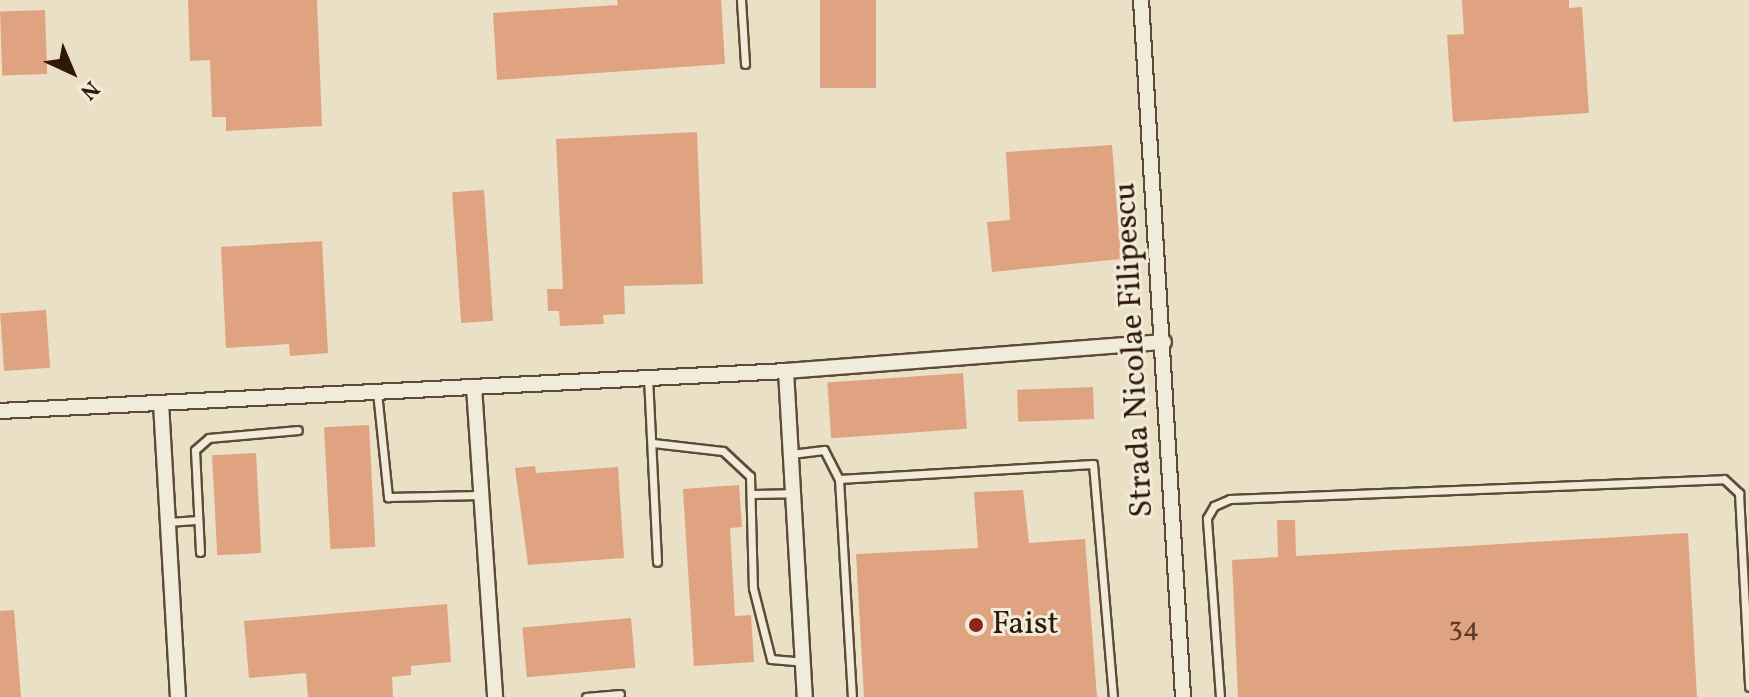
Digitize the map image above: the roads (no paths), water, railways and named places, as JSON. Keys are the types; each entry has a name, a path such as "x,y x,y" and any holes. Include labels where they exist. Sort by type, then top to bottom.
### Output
{"street":[{"name":"Strada Nicolae Filipescu","path":"1141,0 1183,697"},
{"path":"0,411 786,371 1164,342"},
{"path":"786,371 805,697"},
{"path":"474,387 495,697"},
{"path":"161,403 178,697"}],"lane":[{"path":"741,0 745,64"},
{"path":"648,377 657,562"},
{"path":"377,392 388,497 481,495"},
{"path":"200,552 192,472 202,443 298,430"},
{"path":"653,443 723,451 750,476 754,494 753,588 771,659 803,662"},
{"path":"791,454 824,450 839,479 852,697"},
{"path":"839,479 1093,464 1113,697"},
{"path":"1220,697 1207,518 1214,506 1230,499 1724,479 1739,493 1749,687"},
{"path":"754,494 793,493"},
{"path":"168,522 195,520"},
{"path":"586,697 620,694"}],"place":[{"name":"Faist","path":"976,625"}]}
